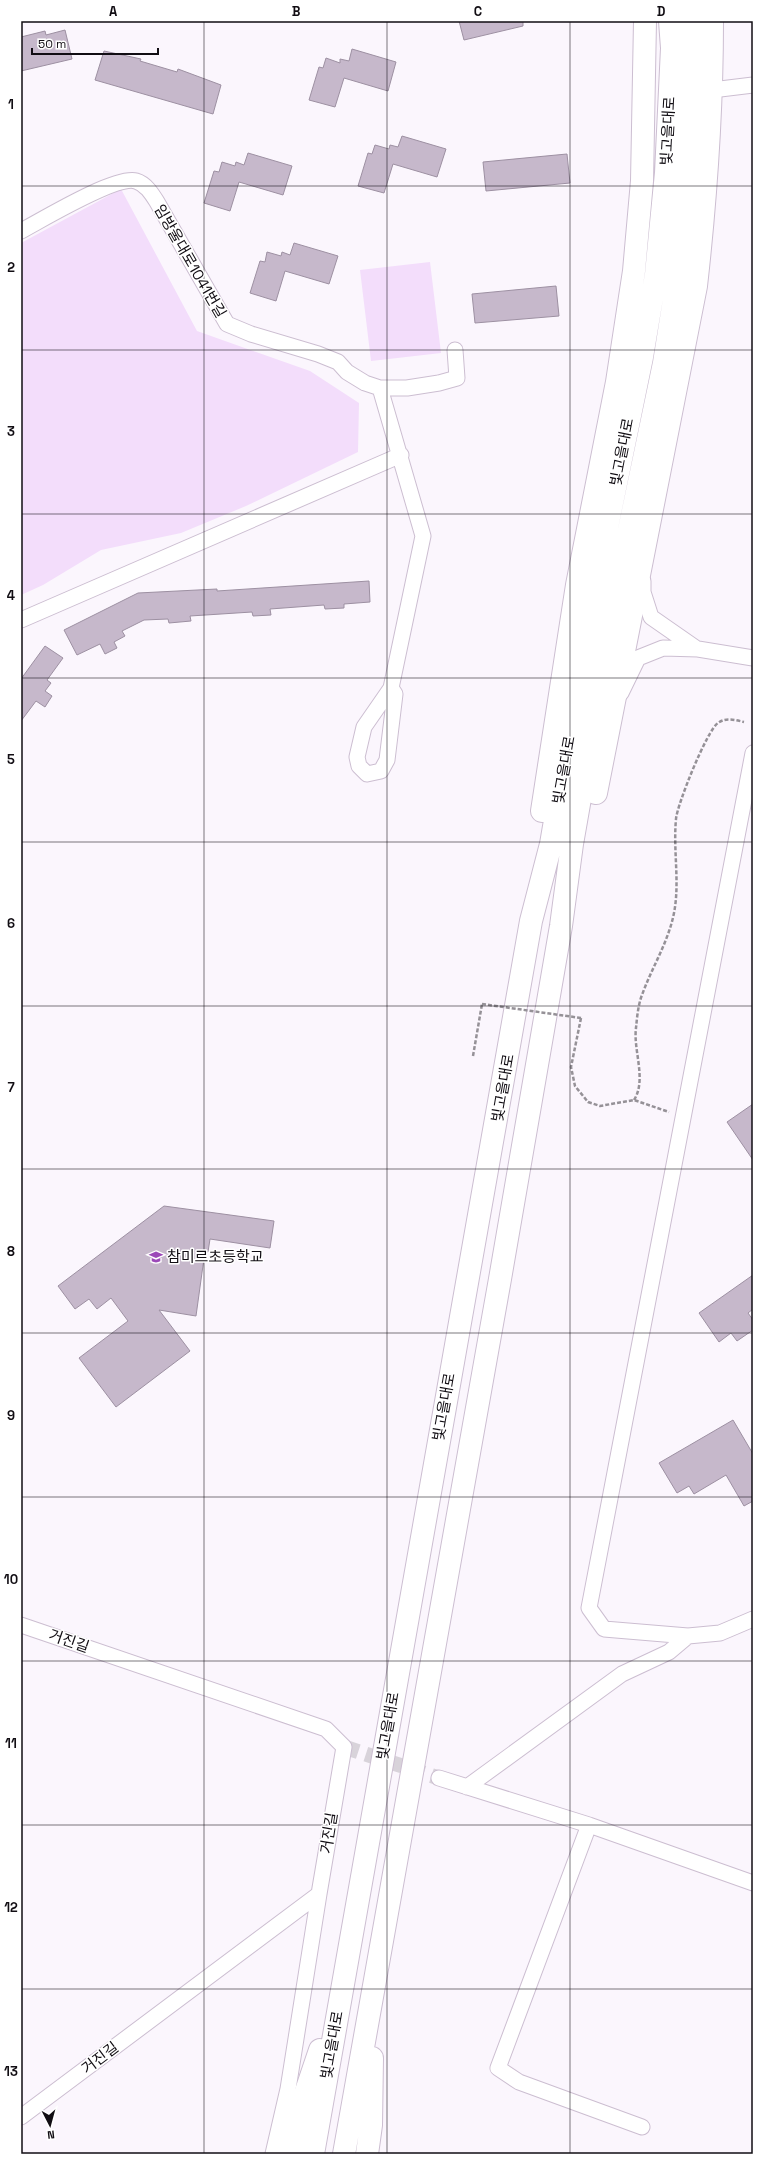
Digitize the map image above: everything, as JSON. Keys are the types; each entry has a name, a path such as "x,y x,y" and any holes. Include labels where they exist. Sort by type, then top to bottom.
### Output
{"main road":[{"path":"531,921 537,842 576,585 617,382 634,271 642,181 645,21"},
{"name":"빛고을대로","path":"313,2154 531,921 551,844 596,580 642,357 656,274 666,173 672,48 670,21"},
{"name":"빛고을대로","path":"344,2154 561,926 572,844 617,587 664,363 678,274 687,169 693,48 692,21"},
{"path":"561,926 585,848 644,543 696,286 705,204 712,90 712,21"},
{"path":"291,2154 299,2112 342,1989"},
{"path":"367,2154 371,2124 373,1992"}],"street":[{"path":"712,90 753,85"},
{"name":"임방울대로1041번길","path":"21,231 109,184 126,179 136,181 150,192 157,202 227,324 251,334 318,354 338,362 347,372 380,388 413,387 439,383 456,378 455,350"},
{"path":"380,388 401,455 423,536 391,688 364,727 357,757 359,766 367,774 381,771 387,760 395,694 391,688"},
{"path":"21,620 401,455"},
{"path":"644,543 642,592 651,617 698,649"},
{"path":"611,713 638,658 663,648 698,649 753,658"},
{"path":"753,753 589,1608 604,1629 688,1636 720,1633 753,1618"},
{"name":"거진길","path":"21,1625 326,1729 344,1746 319,1894 21,2117"},
{"path":"468,1787 622,1674 669,1652 688,1636"},
{"path":"439,1778 589,1825 753,1883"},
{"path":"589,1825 498,2068 519,2082 642,2127"},
{"path":"273,2154 288,2090 319,1894"}],"path":[{"path":"634,1100 638,1093 639,1061 636,1030 641,996 666,942 676,899 676,820 678,806 709,733 717,723 728,719 744,722"},
{"path":"473,1056 482,1004 581,1018 572,1068 576,1086 588,1102 600,1106 634,1100 670,1112"}],"shaded area":[{"path":"121,189 197,331 310,371 359,403 358,452 246,506 181,533 101,550 43,585 21,595 21,243"},
{"path":"430,262 441,353 371,361 360,270"}],"building":[{"path":"459,21 523,21 523,26 464,40"},
{"path":"65,30 72,59 21,71 21,37 45,31 46,35"},
{"path":"352,49 396,62 388,91 344,78 335,107 309,100 319,67 323,68 326,58 340,63 340,59 349,61"},
{"path":"104,51 141,59 140,61 177,72 178,69 221,85 213,114 95,80"},
{"path":"402,136 446,149 437,177 393,164 384,193 358,186 368,153 372,154 375,145 389,149 390,145 398,147"},
{"path":"248,153 292,166 283,195 239,182 230,211 204,203 214,171 219,172 222,162 235,166 236,162 244,165"},
{"path":"567,154 570,183 486,191 483,162"},
{"path":"294,243 338,256 329,284 285,271 276,301 250,293 260,261 265,262 267,252 281,256 282,252 290,255"},
{"path":"556,286 559,316 475,323 472,294"},
{"path":"369,581 370,602 344,604 344,608 325,609 324,605 270,609 271,615 253,616 252,612 190,616 191,621 169,623 168,619 144,620 122,631 125,636 114,642 117,648 105,654 100,644 77,655 64,630 138,593 217,589 217,591"},
{"path":"45,646 63,658 47,680 51,683 45,691 52,696 45,707 36,701 21,721 21,679"},
{"path":"753,1104 753,1160 727,1122"},
{"path":"164,1206 274,1221 270,1248 210,1239 208,1252 205,1251 196,1316 159,1310 190,1351 116,1407 79,1358 128,1321 111,1298 97,1309 89,1299 75,1309 58,1286"},
{"path":"753,1275 753,1309 748,1313 753,1320 753,1330 737,1341 731,1333 719,1342 699,1313"},
{"path":"733,1420 753,1454 753,1501 744,1506 726,1475 694,1494 689,1486 677,1493 659,1463"}],"tunnel":[{"path":"344,1747 439,1778"}],"place":[{"name":"참미르초등학교","path":"156,1257"}]}
